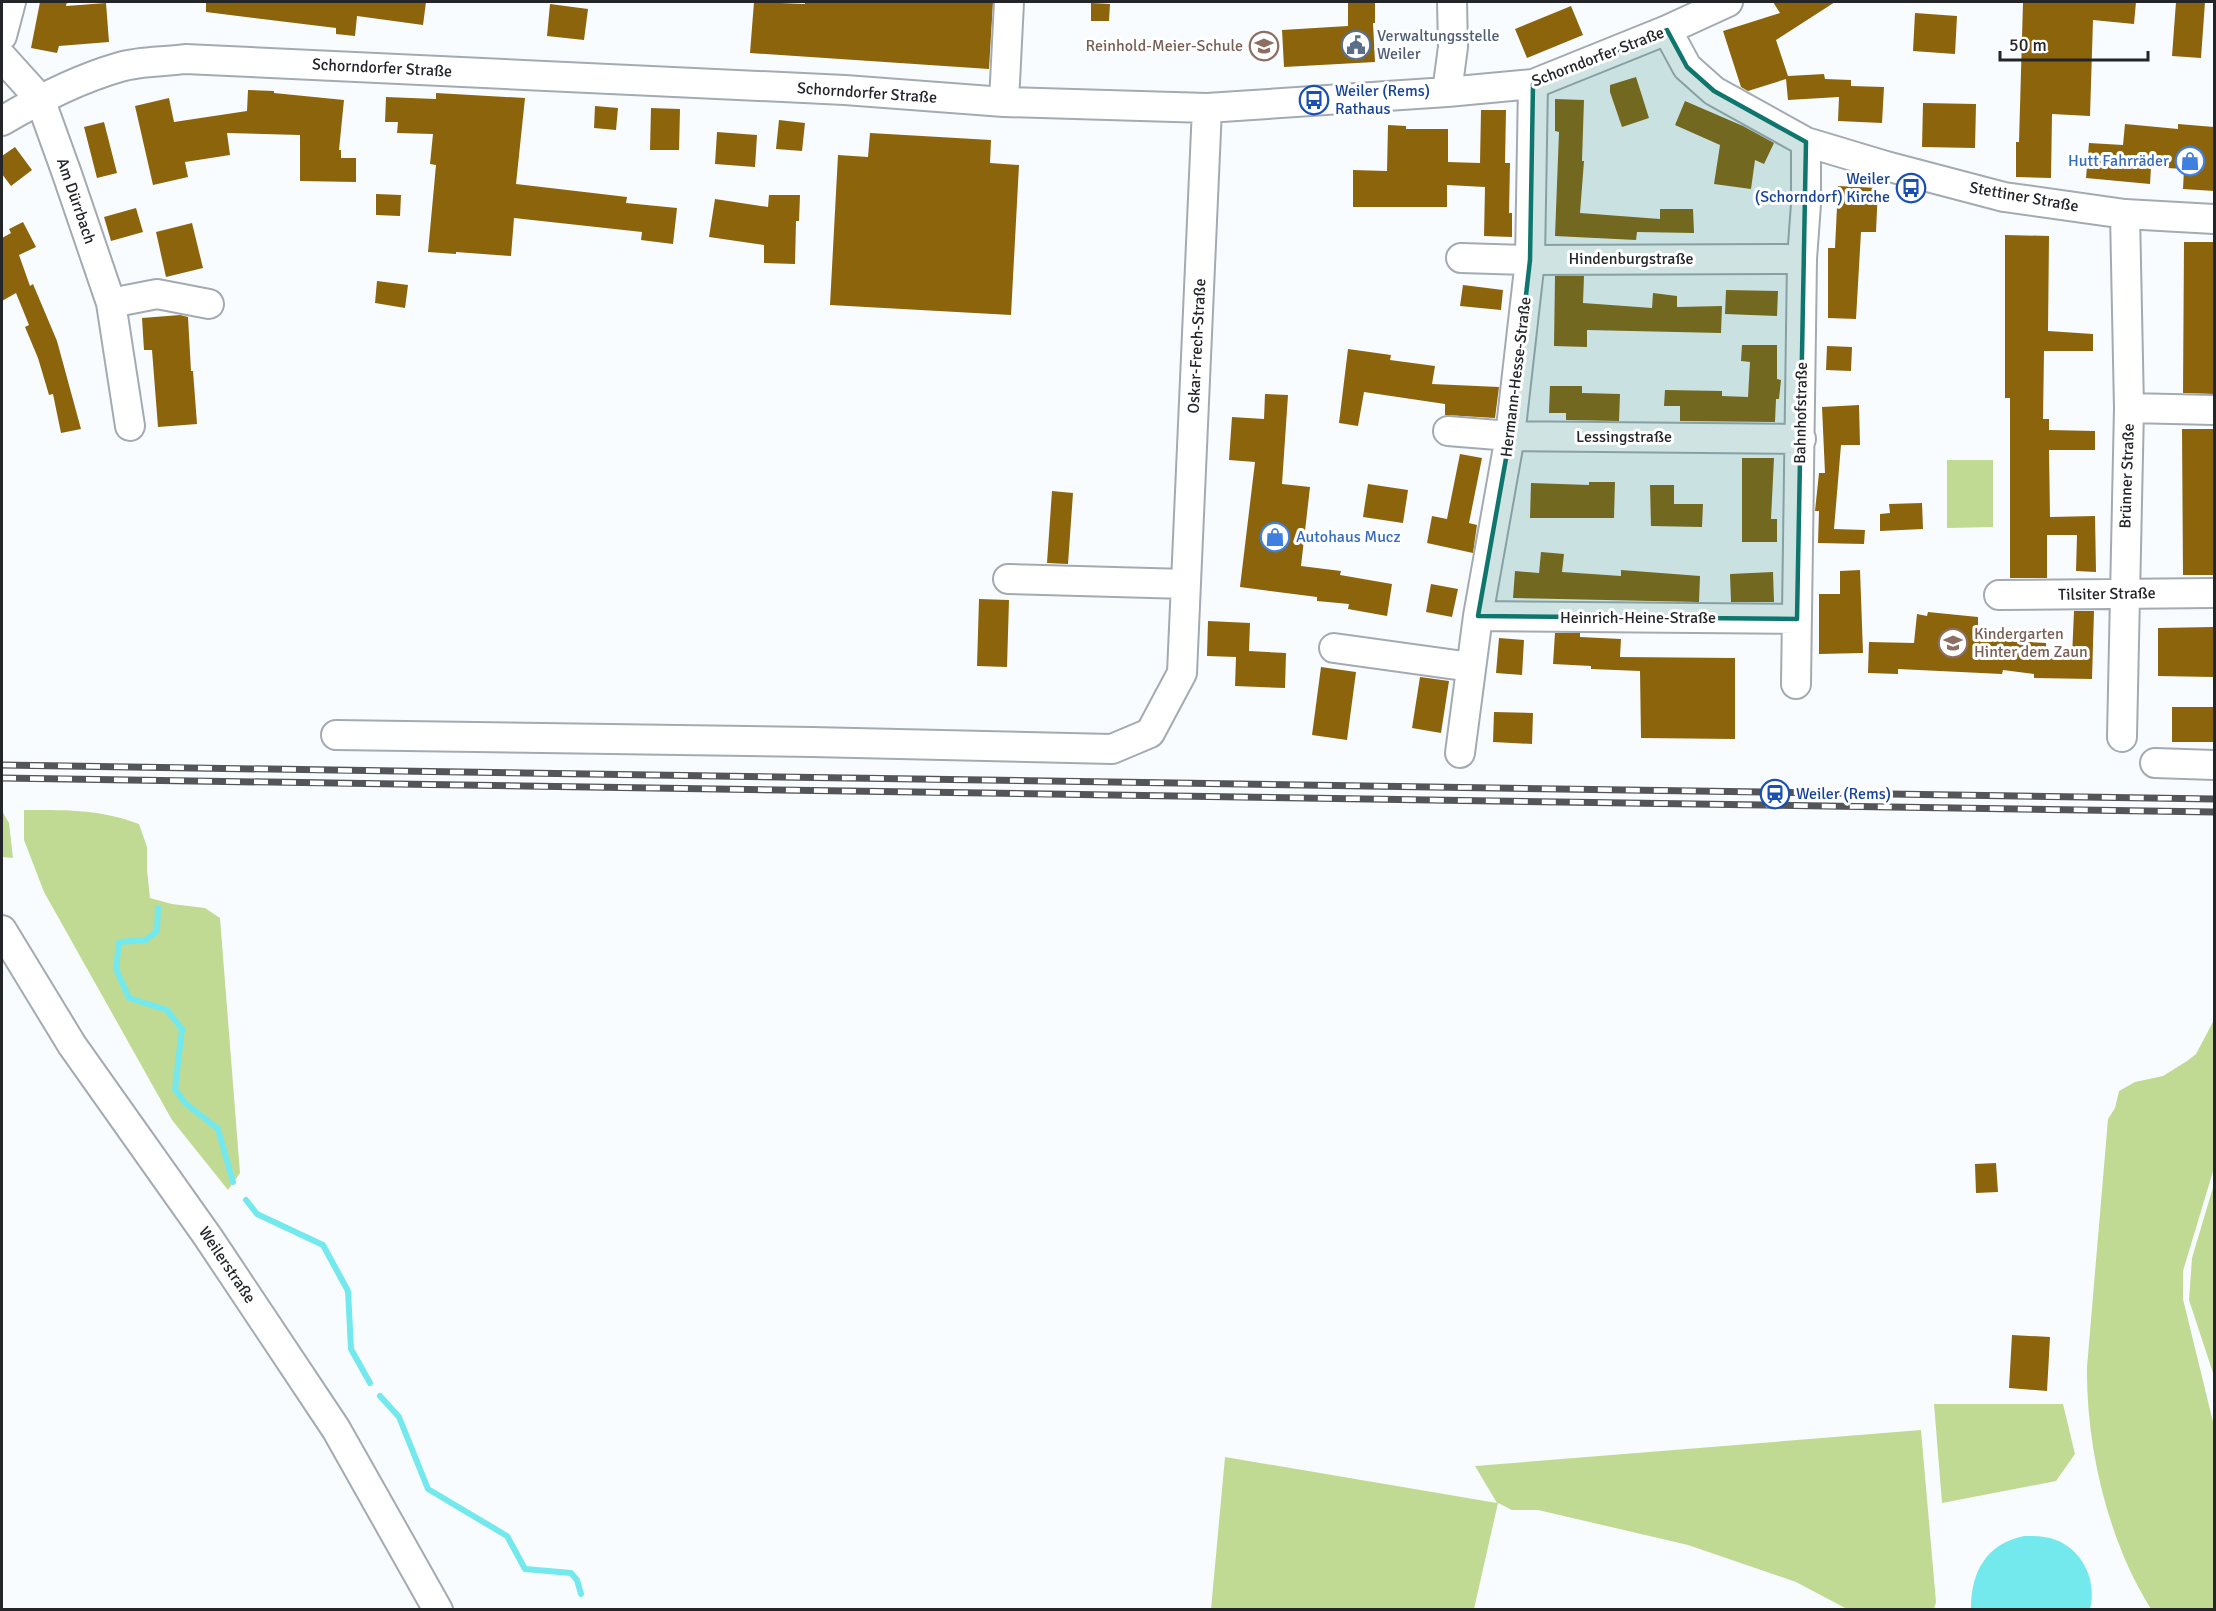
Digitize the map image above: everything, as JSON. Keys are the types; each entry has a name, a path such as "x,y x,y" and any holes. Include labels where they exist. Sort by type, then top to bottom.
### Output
{"street":[{"path":"2,36 11,2"},
{"path":"1004,102 1009,2"},
{"path":"1447,92 1453,47 1452,2"},
{"name":"Schorndorfer Straße","path":"2,121 80,80 122,66 185,59 833,90 1004,102 1207,108 1447,92 1533,84 1667,30 1728,2"},
{"name":"Stettiner Straße","path":"1667,30 1688,67 1714,91 1806,142 1993,195 2125,214 2214,219"},
{"path":"2,57 40,99"},
{"name":"Hermann-Hesse-Straße","path":"1460,753 1478,616 1510,436 1530,260 1533,84"},
{"name":"Am Dürrbach","path":"40,99 111,303 130,426"},
{"name":"Oskar-Frech-Straße","path":"336,735 1112,749 1150,733 1182,673 1207,108"},
{"name":"Bahnhofstraße","path":"1796,684 1802,259 1806,204 1806,142"},
{"name":"Brünner Straße","path":"2122,738 2129,408 2125,214"},
{"name":"Hindenburgstraße","path":"1461,258 1802,259"},
{"path":"111,303 157,294 209,304"},
{"path":"2129,408 2214,410"},
{"name":"Lessingstraße","path":"1448,431 1510,436 1801,438"},
{"path":"1008,579 1186,584"},
{"name":"Tilsiter Straße","path":"1999,595 2214,593"},
{"name":"Heinrich-Heine-Straße","path":"1478,616 1797,619"},
{"path":"1334,648 1471,667"},
{"path":"2155,763 2214,765"},
{"name":"Weilerstraße","path":"4,941 72,1045 208,1237 336,1429 438,1610"}],"highlighted area":[{"path":"1667,30 1687,67 1714,91 1806,142 1797,619 1478,616 1510,436 1530,260 1533,84"}],"green space":[{"path":"1947,460 1993,460 1993,527 1947,528"},
{"path":"24,810 68,810 96,813 139,824 147,847 150,898 172,904 205,908 220,918 240,1173 228,1190 172,1120 44,892 24,840"},
{"path":"2,811 9,823 13,858 2,857"},
{"path":"2214,1020 2214,1168 2183,1271 2183,1299 2214,1426 2214,1609 2151,1609 2123,1554 2102,1492 2095,1461 2088,1398 2087,1367 2108,1119 2115,1108 2119,1091 2135,1082 2163,1076 2187,1061 2196,1054"},
{"path":"2214,1184 2214,1376 2189,1300 2192,1258"},
{"path":"1934,1404 2063,1404 2075,1454 2056,1481 1942,1503"},
{"path":"1921,1430 1936,1602 1934,1609 1847,1609 1796,1582 1688,1545 1538,1510 1512,1510 1498,1503 1474,1609 1211,1609 1225,1457 1497,1503 1475,1466"}],"water":[{"path":"2024,1536 2052,1539 2066,1545 2074,1552 2086,1568 2090,1578 2092,1599 2090,1609 1971,1609 1974,1583 1983,1562 2000,1546"}],"building":[{"path":"40,2 67,2 66,6 106,3 109,42 59,46 57,53 31,48"},
{"path":"206,2 426,2 423,25 357,16 355,36 336,34 336,28 206,12"},
{"path":"754,2 805,4 805,2 993,2 989,69 750,53"},
{"path":"1348,2 1375,2 1375,23 1373,23 1375,62 1284,67 1282,30 1348,26"},
{"path":"1773,2 1835,2 1776,40 1788,76 1824,74 1825,79 1851,80 1851,86 1884,87 1882,123 1838,121 1839,97 1788,100 1786,79 1748,91 1741,87 1723,31 1780,13"},
{"path":"2023,2 2136,2 2134,24 2093,20 2090,116 2052,114 2051,178 2016,177"},
{"path":"2176,2 2205,2 2201,58 2172,56"},
{"path":"1091,3 1110,4 1109,21 1091,21"},
{"path":"550,4 588,9 584,40 547,36"},
{"path":"1571,6 1583,35 1527,58 1515,29"},
{"path":"1915,13 1957,16 1955,54 1913,51"},
{"path":"1636,77 1649,118 1622,127 1610,92 1610,85"},
{"path":"248,90 344,100 339,150 341,150 341,158 356,158 356,182 300,181 300,135 227,133 230,155 185,162 188,177 153,185 135,106 169,98 174,122 247,111"},
{"path":"436,93 525,98 516,184 627,197 626,203 677,208 673,244 641,240 642,232 514,218 511,256 428,252 436,165 430,164 433,134 397,133 398,122 385,122 386,97 436,99"},
{"path":"1555,99 1584,100 1582,161 1584,161 1580,213 1660,219 1660,209 1693,209 1694,233 1637,232 1636,240 1555,236 1559,132 1555,131"},
{"path":"1685,101 1743,126 1774,143 1764,164 1755,160 1751,189 1714,184 1720,145 1675,125"},
{"path":"1923,103 1976,104 1975,148 1922,147"},
{"path":"595,106 618,108 616,130 594,128"},
{"path":"651,108 680,109 679,150 650,150"},
{"path":"1481,110 1506,110 1505,163 1510,163 1509,213 1512,213 1512,237 1484,236 1485,187 1447,185 1447,207 1353,207 1353,170 1387,171 1388,125 1406,126 1406,129 1448,129 1448,162 1480,163"},
{"path":"779,120 805,123 802,151 776,149"},
{"path":"104,122 117,173 97,178 84,127"},
{"path":"2125,124 2178,129 2178,124 2214,127 2214,191 2183,189 2184,169 2151,167 2150,184 2086,178 2089,143 2123,145"},
{"path":"717,132 757,135 755,167 715,164"},
{"path":"870,133 991,140 990,163 1019,165 1011,315 830,305 838,155 868,157"},
{"path":"15,147 32,170 11,186 2,174 2,156"},
{"path":"1838,186 1878,188 1876,232 1861,232 1856,319 1828,318 1828,248 1835,248"},
{"path":"376,194 401,195 400,216 376,215"},
{"path":"769,195 800,195 799,221 796,221 795,264 764,263 764,245 709,237 715,199 768,207"},
{"path":"136,208 143,232 111,241 104,217"},
{"path":"23,222 36,247 19,255 30,286 33,284 57,341 81,429 61,433 53,394 49,395 38,358 25,327 29,325 16,293 2,301 2,238 11,233 9,229"},
{"path":"192,223 203,268 166,277 156,232"},
{"path":"2005,235 2049,236 2048,331 2093,334 2093,351 2044,351 2043,419 2049,419 2049,430 2095,431 2095,450 2049,450 2050,517 2095,516 2096,572 2076,571 2077,535 2047,535 2047,578 2010,578 2010,398 2005,398"},
{"path":"2184,242 2214,242 2214,394 2183,393"},
{"path":"1555,276 1584,276 1583,303 1652,308 1653,293 1677,296 1677,307 1722,306 1721,333 1587,330 1587,347 1554,346"},
{"path":"377,281 408,285 405,308 375,303"},
{"path":"1463,285 1503,290 1501,310 1460,306"},
{"path":"1726,290 1778,291 1777,316 1725,314"},
{"path":"180,315 188,317 197,424 158,427 152,350 144,350 142,318"},
{"path":"1742,345 1777,345 1777,379 1781,380 1779,399 1776,399 1775,422 1680,421 1680,406 1664,406 1665,390 1722,391 1722,396 1748,397 1750,362 1741,361"},
{"path":"1827,346 1852,347 1851,371 1826,370"},
{"path":"1348,349 1391,355 1390,360 1435,366 1432,384 1499,387 1495,418 1445,415 1445,404 1364,392 1358,426 1339,423"},
{"path":"1550,386 1582,386 1582,393 1620,394 1619,421 1566,420 1566,413 1549,413"},
{"path":"1265,394 1288,395 1282,484 1310,487 1301,566 1341,571 1340,575 1392,584 1387,616 1348,609 1349,604 1317,601 1317,597 1240,587 1255,462 1229,460 1232,417 1264,419"},
{"path":"1859,405 1860,445 1841,445 1834,529 1865,530 1864,544 1818,543 1819,511 1815,511 1819,473 1825,473 1822,407"},
{"path":"2182,429 2214,429 2214,575 2183,575"},
{"path":"1460,454 1482,458 1469,523 1477,525 1473,553 1427,543 1432,516 1447,519"},
{"path":"1742,458 1774,458 1771,519 1777,519 1777,542 1742,542"},
{"path":"1589,482 1615,482 1614,518 1530,518 1531,483 1589,485"},
{"path":"1368,484 1408,490 1403,523 1363,517"},
{"path":"1650,485 1674,485 1674,504 1703,504 1702,527 1651,526"},
{"path":"1052,491 1073,493 1068,564 1047,563"},
{"path":"1922,503 1923,529 1880,531 1880,514 1890,513 1889,504"},
{"path":"1541,552 1564,554 1562,572 1621,576 1621,570 1700,576 1699,602 1513,598 1515,571 1539,573"},
{"path":"1860,570 1863,653 1819,654 1819,594 1840,594 1840,571"},
{"path":"1773,572 1774,602 1731,602 1730,574"},
{"path":"1431,584 1458,589 1452,617 1426,612"},
{"path":"979,599 1009,600 1007,667 977,666"},
{"path":"2074,611 2094,611 2092,679 2034,678 2034,674 2003,670 2002,674 1898,669 1898,674 1868,673 1869,642 1914,643 1917,614 1927,616 1928,612 1978,617 1978,639 2046,643 2046,657 2072,657"},
{"path":"1208,621 1250,623 1249,651 1286,653 1285,688 1235,686 1236,657 1207,656"},
{"path":"2213,627 2213,677 2158,676 2158,628"},
{"path":"1555,633 1580,633 1580,637 1621,639 1620,657 1735,658 1735,739 1641,738 1640,671 1591,669 1591,666 1553,664"},
{"path":"1499,638 1524,640 1522,675 1496,673"},
{"path":"1321,667 1356,672 1347,740 1312,735"},
{"path":"1420,677 1449,681 1441,733 1412,728"},
{"path":"2172,707 2214,707 2214,742 2172,742"},
{"path":"1494,712 1533,713 1532,744 1493,742"},
{"path":"1996,1163 1998,1192 1976,1193 1975,1164"},
{"path":"2012,1335 2050,1337 2047,1391 2009,1388"}],"waterway":[{"path":"158,908 157,931 146,940 119,942 116,969 129,998 167,1010 182,1029 175,1089 185,1103 218,1129 233,1182"},
{"path":"246,1200 257,1214 323,1245 348,1291 351,1349 370,1383"},
{"path":"380,1396 399,1417 428,1489 507,1536 525,1569 571,1573 577,1580 581,1594"}],"railway":[{"path":"2,765 2214,799"},
{"path":"2,778 2214,812"}],"place":[{"name":"Verwaltungsstelle Weiler","path":"1356,45"},
{"name":"Reinhold-Meier-Schule","path":"1264,46"},
{"name":"Weiler (Rems) Rathaus","path":"1314,100"},
{"name":"Hutt Fahrräder","path":"2190,161"},
{"name":"Weiler (Schorndorf) Kirche","path":"1911,188"},
{"name":"Autohaus Mucz","path":"1275,537"},
{"name":"Kindergarten Hinter dem Zaun","path":"1953,643"},
{"name":"Weiler (Rems)","path":"1775,794"}]}
